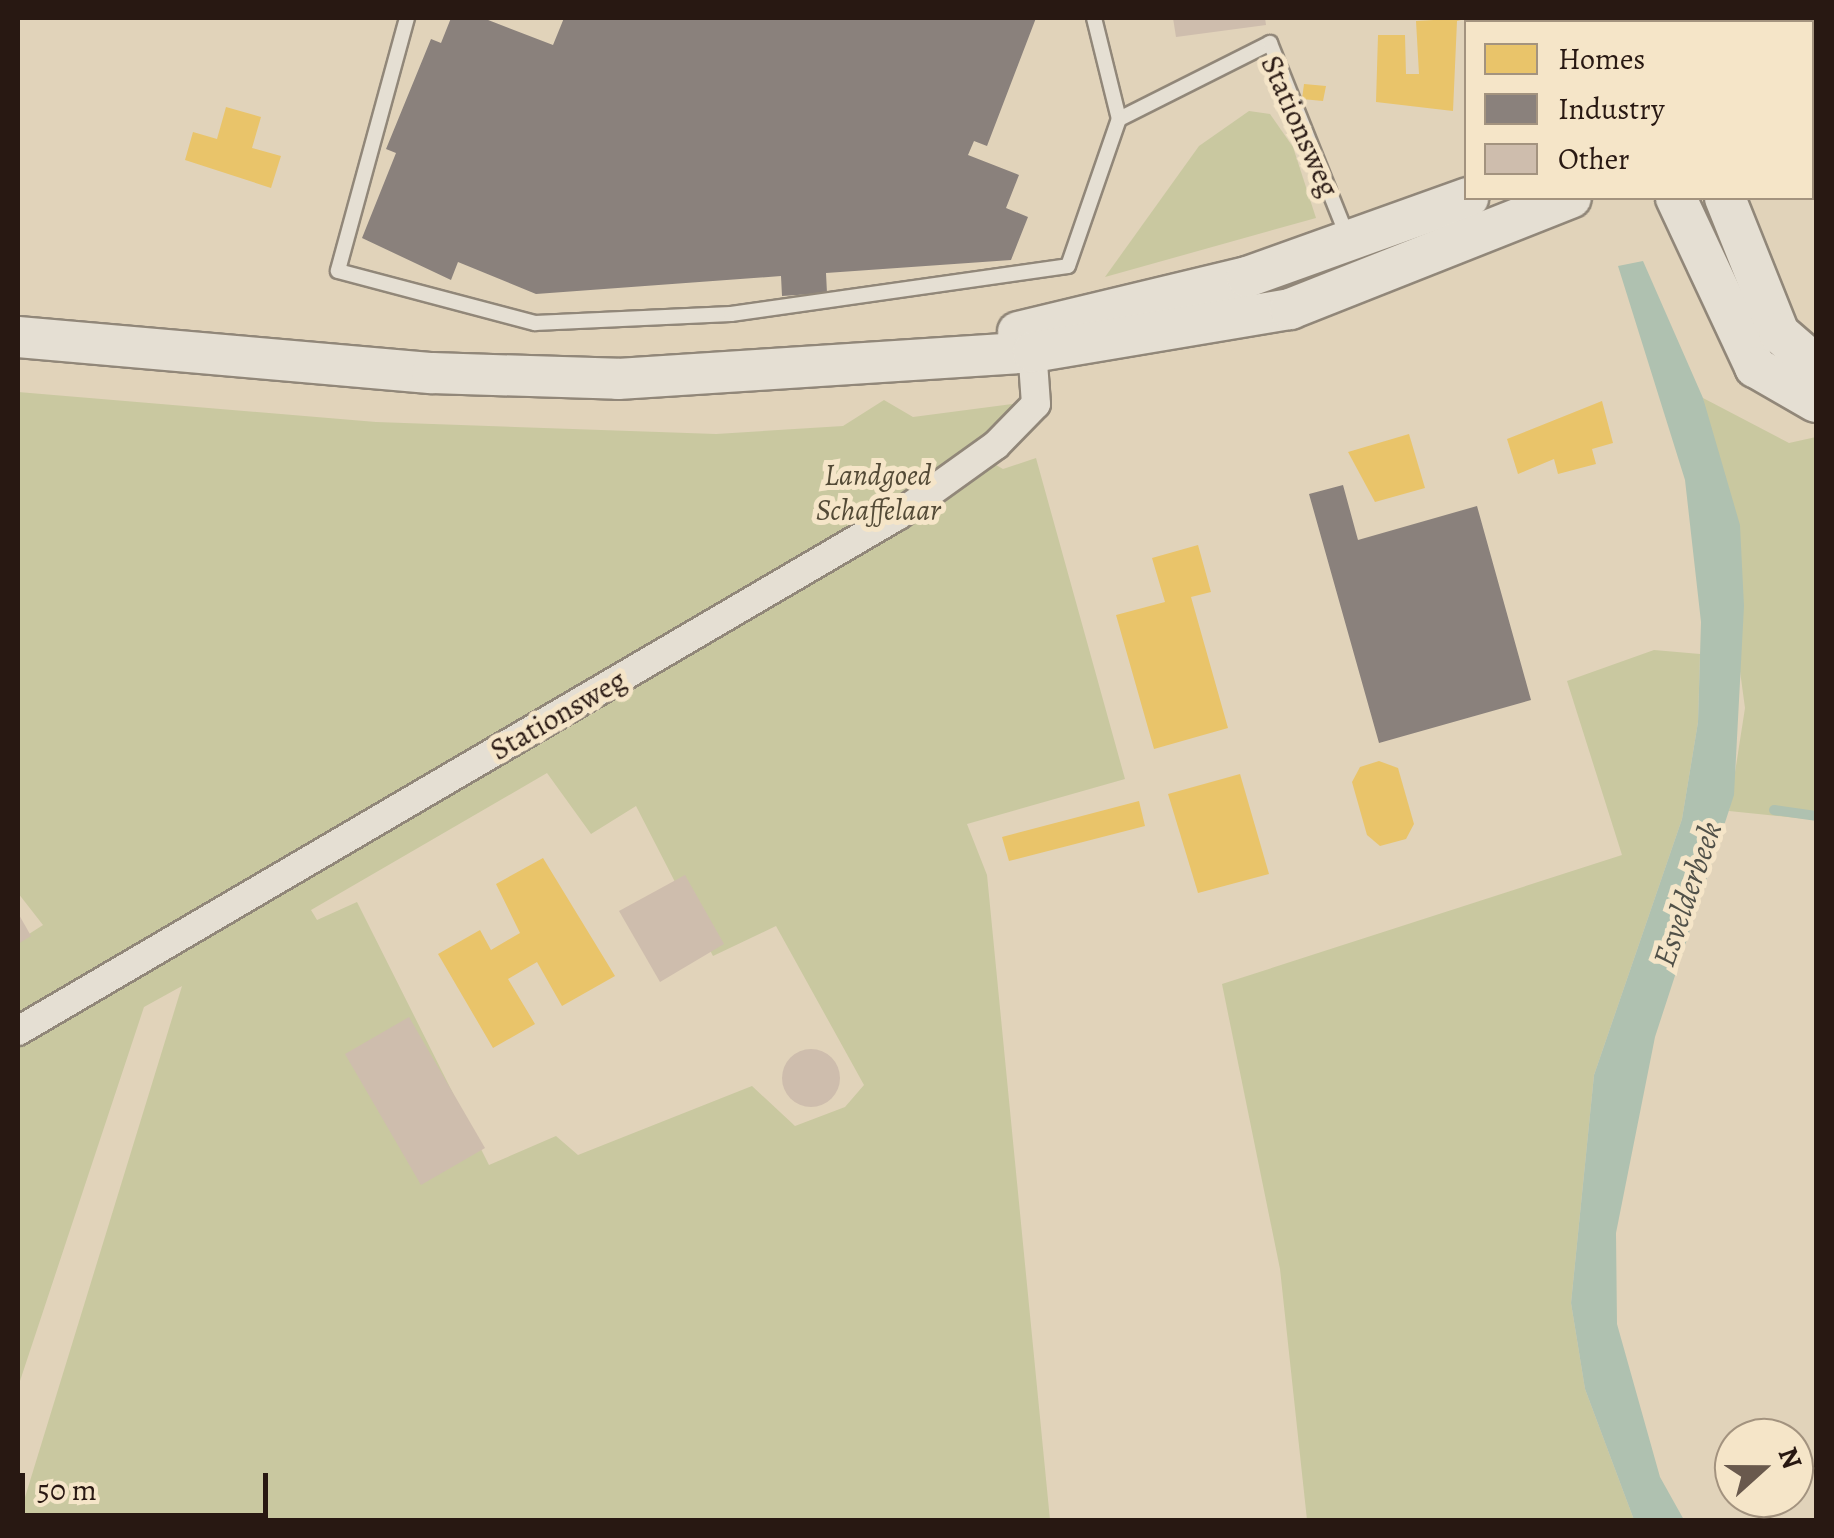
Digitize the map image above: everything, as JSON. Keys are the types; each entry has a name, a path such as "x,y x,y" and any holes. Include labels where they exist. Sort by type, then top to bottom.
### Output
{"main road":[{"path":"18,337 618,379 914,362 1032,340 1350,244 1464,200"},
{"path":"1032,340 1211,328 1366,286 1567,200"},
{"path":"1677,200 1755,367 1816,402"},
{"path":"1726,200 1779,333 1816,365"}],"street":[{"name":"Stationsweg","path":"18,1030 897,516 996,445 1036,404 1032,340"}],"lane":[{"path":"407,18 338,271 536,323 731,314 1068,266 1119,119 1094,18"},
{"name":"Stationsweg","path":"1119,119 1270,44 1366,286"}],"green space":[{"path":"1249,111 1270,114 1293,147 1316,218 1105,277 1199,146"},
{"name":"Landgoed Schaffelaar","path":"18,392 376,422 716,434 843,426 884,400 913,417 1020,403 970,450 1003,469 1036,458 1125,779 967,824 987,875 1050,1520 18,1520 182,986 144,1007 18,1387 18,941 43,925 18,893","holes":["547,773 591,834 636,806 713,956 776,926 864,1085 845,1107 795,1126 752,1086 578,1155 556,1136 489,1165 357,902 317,920 311,910"]},
{"path":"1703,398 1789,443 1816,437 1816,820 1729,811 1745,708"},
{"path":"1654,650 1700,654 1698,722 1682,819 1594,1075 1571,1303 1585,1389 1634,1520 1307,1520 1280,1269 1222,984 1622,855 1567,681"}],"water":[{"name":"Esvelderbeek","path":"1643,261 1703,398 1740,525 1744,606 1734,795 1655,1037 1616,1233 1617,1324 1660,1477 1684,1520 1634,1520 1585,1389 1571,1303 1594,1075 1682,819 1698,722 1701,622 1685,480 1618,266"}],"building: Homes":[{"path":"1469,18 1457,21 1453,111 1376,102 1378,35 1405,35 1406,74 1419,74 1416,21"},
{"path":"1304,84 1326,86 1323,101 1302,99"},
{"path":"226,107 261,117 252,148 281,156 271,188 185,160 193,132 217,139"},
{"path":"1602,401 1613,443 1592,449 1596,464 1558,474 1554,459 1518,474 1507,439"},
{"path":"1409,434 1425,488 1375,502 1348,452"},
{"path":"1198,545 1211,592 1191,597 1228,728 1154,749 1116,615 1165,602 1152,558"},
{"path":"1379,761 1398,768 1414,824 1406,839 1380,846 1367,835 1352,782 1360,767"},
{"path":"1240,774 1269,874 1198,893 1168,794"},
{"path":"1139,801 1145,826 1009,861 1002,837"},
{"path":"543,858 615,976 562,1006 537,962 508,979 535,1024 493,1048 438,954 480,930 491,950 520,933 496,884"}],"building: Industry":[{"path":"451,18 483,18 553,45 564,18 1036,18 987,146 974,141 968,155 1019,175 1006,208 1028,217 1011,260 826,273 827,293 782,296 781,276 536,294 458,262 451,280 362,238 396,153 386,149 431,39 441,43"},
{"path":"1343,485 1358,540 1477,506 1531,700 1379,743 1309,494"}],"building: Other":[{"path":"1173,18 1265,18 1266,25 1176,37"},
{"path":"685,875 724,944 660,982 619,911"},
{"path":"18,913 31,936 18,944"},
{"path":"409,1017 485,1148 421,1185 345,1054"},
{"path":"811,1049 831,1058 840,1078 831,1098 811,1107 791,1098 782,1078 791,1058"}],"waterway":[{"path":"1774,810 1816,816"}]}
